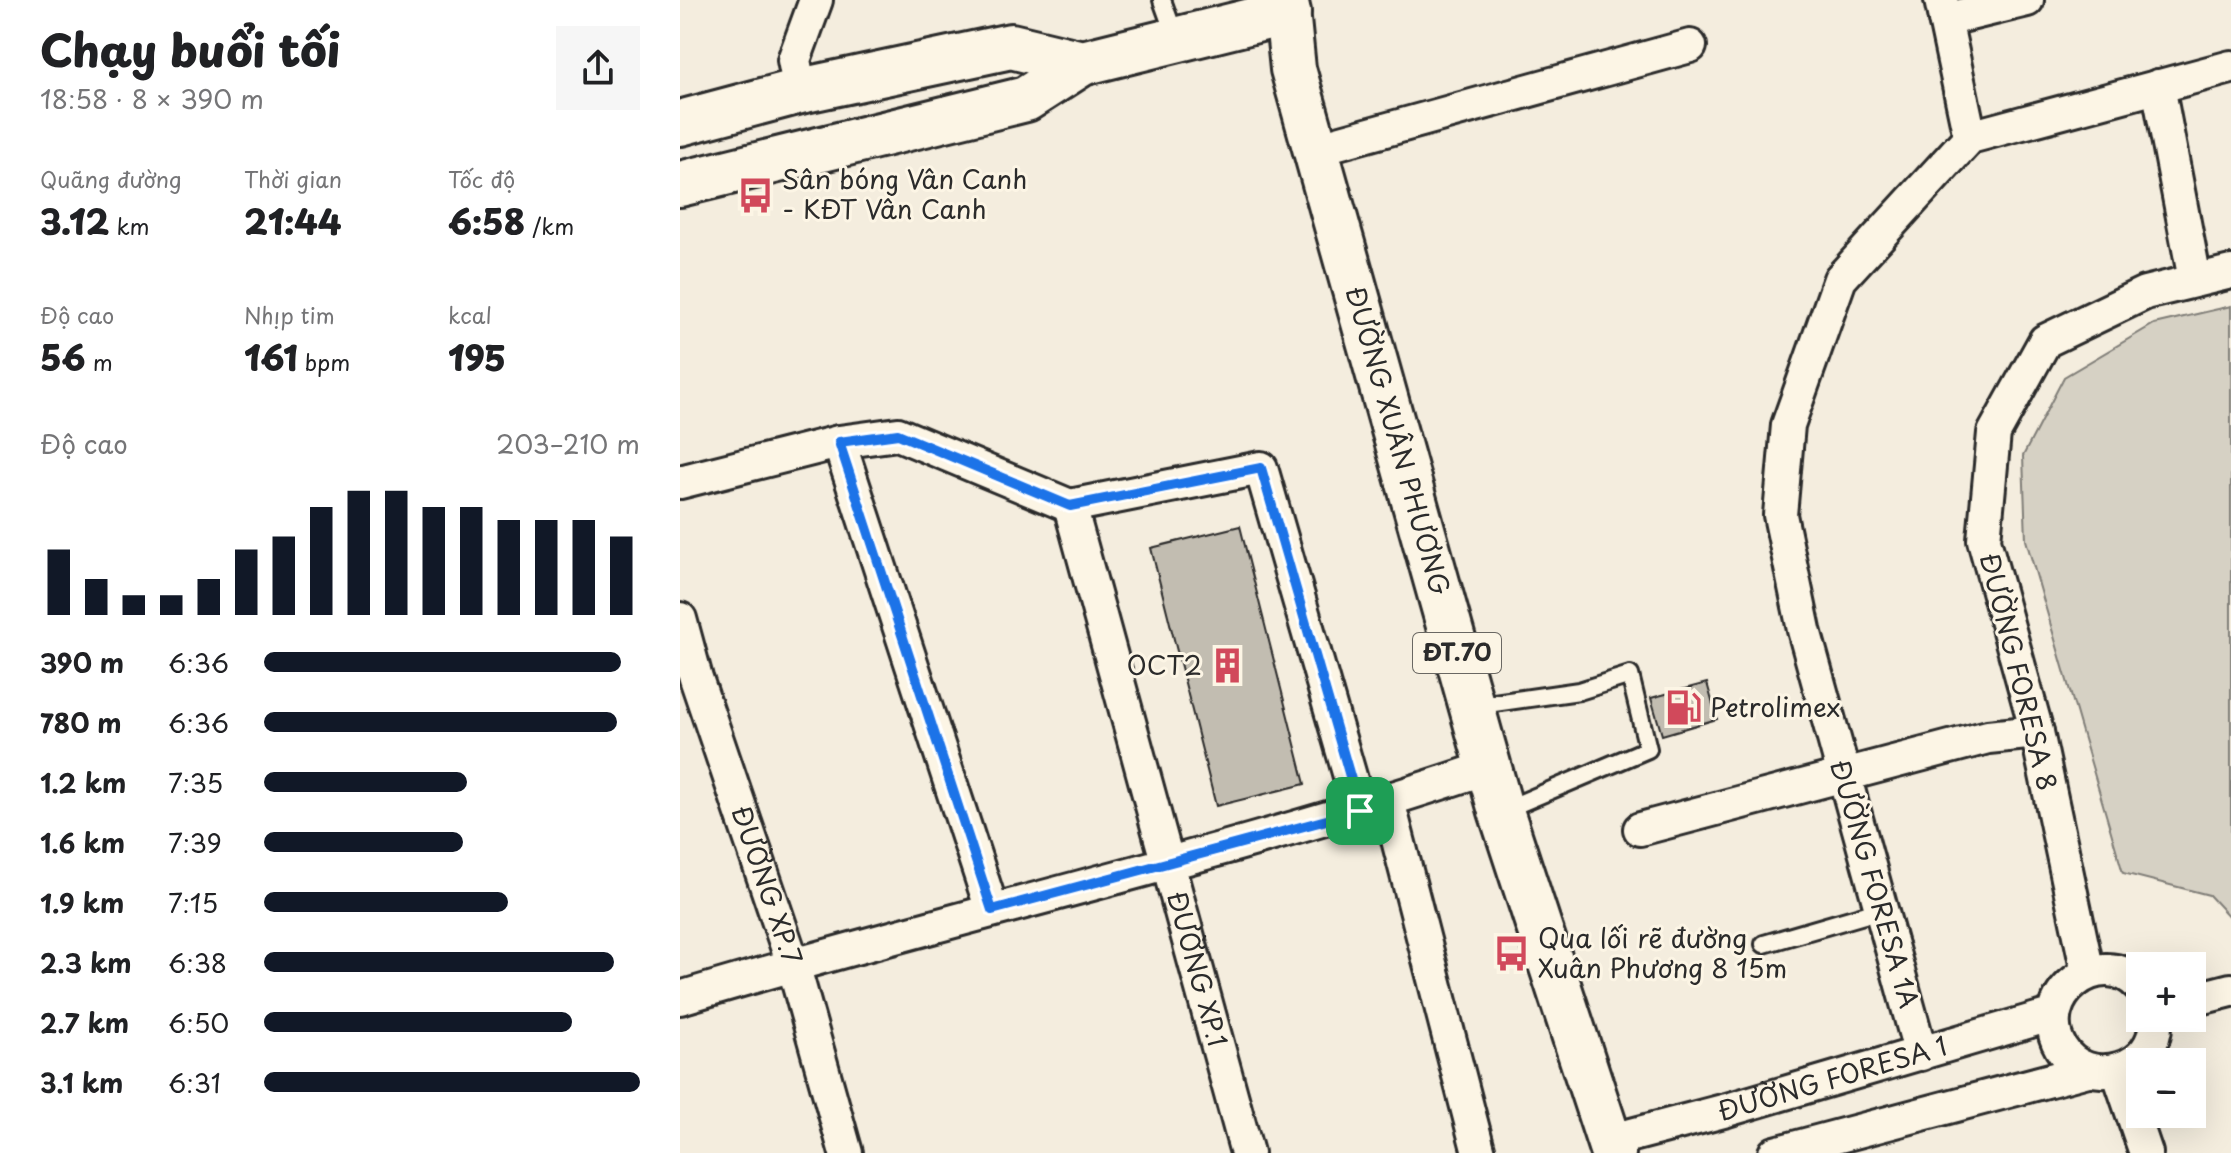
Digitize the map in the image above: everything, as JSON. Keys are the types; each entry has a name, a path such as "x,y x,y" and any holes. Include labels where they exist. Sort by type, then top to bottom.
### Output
{"main road":[{"path":"680,184 1026,99 1082,63 1176,41 1287,6"},
{"name":"ĐƯỜNG XUÂN PHƯƠNG","path":"1287,6 1293,69 1471,706 1501,811 1611,1147"},
{"path":"682,114 797,76 1011,46 1082,63"}],"street":[{"path":"797,76 816,0"},
{"path":"2027,0 1943,10 1970,137 2231,67"},
{"path":"1316,149 1690,46"},
{"path":"2158,86 2195,280"},
{"name":"ĐƯỜNG FORESA 1A","path":"1921,1054 1804,630 1780,515 1788,425 1840,279 1970,137"},
{"name":"ĐƯỜNG FORESA 8","path":"2088,973 2037,732 1984,540 1994,433 2045,341 2145,293 2231,272"},
{"path":"680,482 839,442 898,434 1070,506 1261,468 1374,806 1479,1153"},
{"path":"839,442 992,910"},
{"name":"ĐƯỜNG XP.1","path":"1070,506 1170,862 1247,1153"},
{"name":"ĐƯỜNG XP.7","path":"680,619 688,680 793,964 846,1153"},
{"path":"1640,829 1988,737 2037,732"},
{"path":"680,998 793,964 1374,806 1489,767"},
{"path":"2126,977 2121,974 2088,973 2065,989 2054,1014 2054,1032 2061,1048 2072,1061 2103,1070 2144,1054 2153,1032"},
{"path":"2206,996 2231,990"},
{"name":"ĐƯỜNG FORESA 1","path":"1611,1147 2054,1014"},
{"path":"2103,1070 2146,1153"},
{"name":"ĐƯỜNG FORESA 1","path":"1775,1153 2103,1070"}],"lane":[{"path":"1162,0 1176,41"},
{"path":"1471,706 1579,691 1630,675 1648,749 1501,811"},
{"path":"1764,944 1881,910"}],"shaded area":[{"path":"2231,306 2231,919 2209,895 2123,873 2026,540 2023,456 2064,377 2154,324"}],"building":[{"name":"OCT2","path":"1240,526 1305,784 1216,806 1151,548"},
{"name":"Petrolimex","path":"1707,683 1717,719 1662,735 1651,698"}],"place":[{"name":"Sân bóng Vân Canh - KĐT Vân Canh","path":"756,195"},
{"name":"OCT2","path":"1228,666"},
{"name":"Petrolimex","path":"1684,708"},
{"name":"Qua lối rẽ đường Xuân Phương 8 15m","path":"1512,954"}],"route":[{"path":"898,434 1070,506 1261,468 1360,811 992,910 839,442 898,434"}]}
